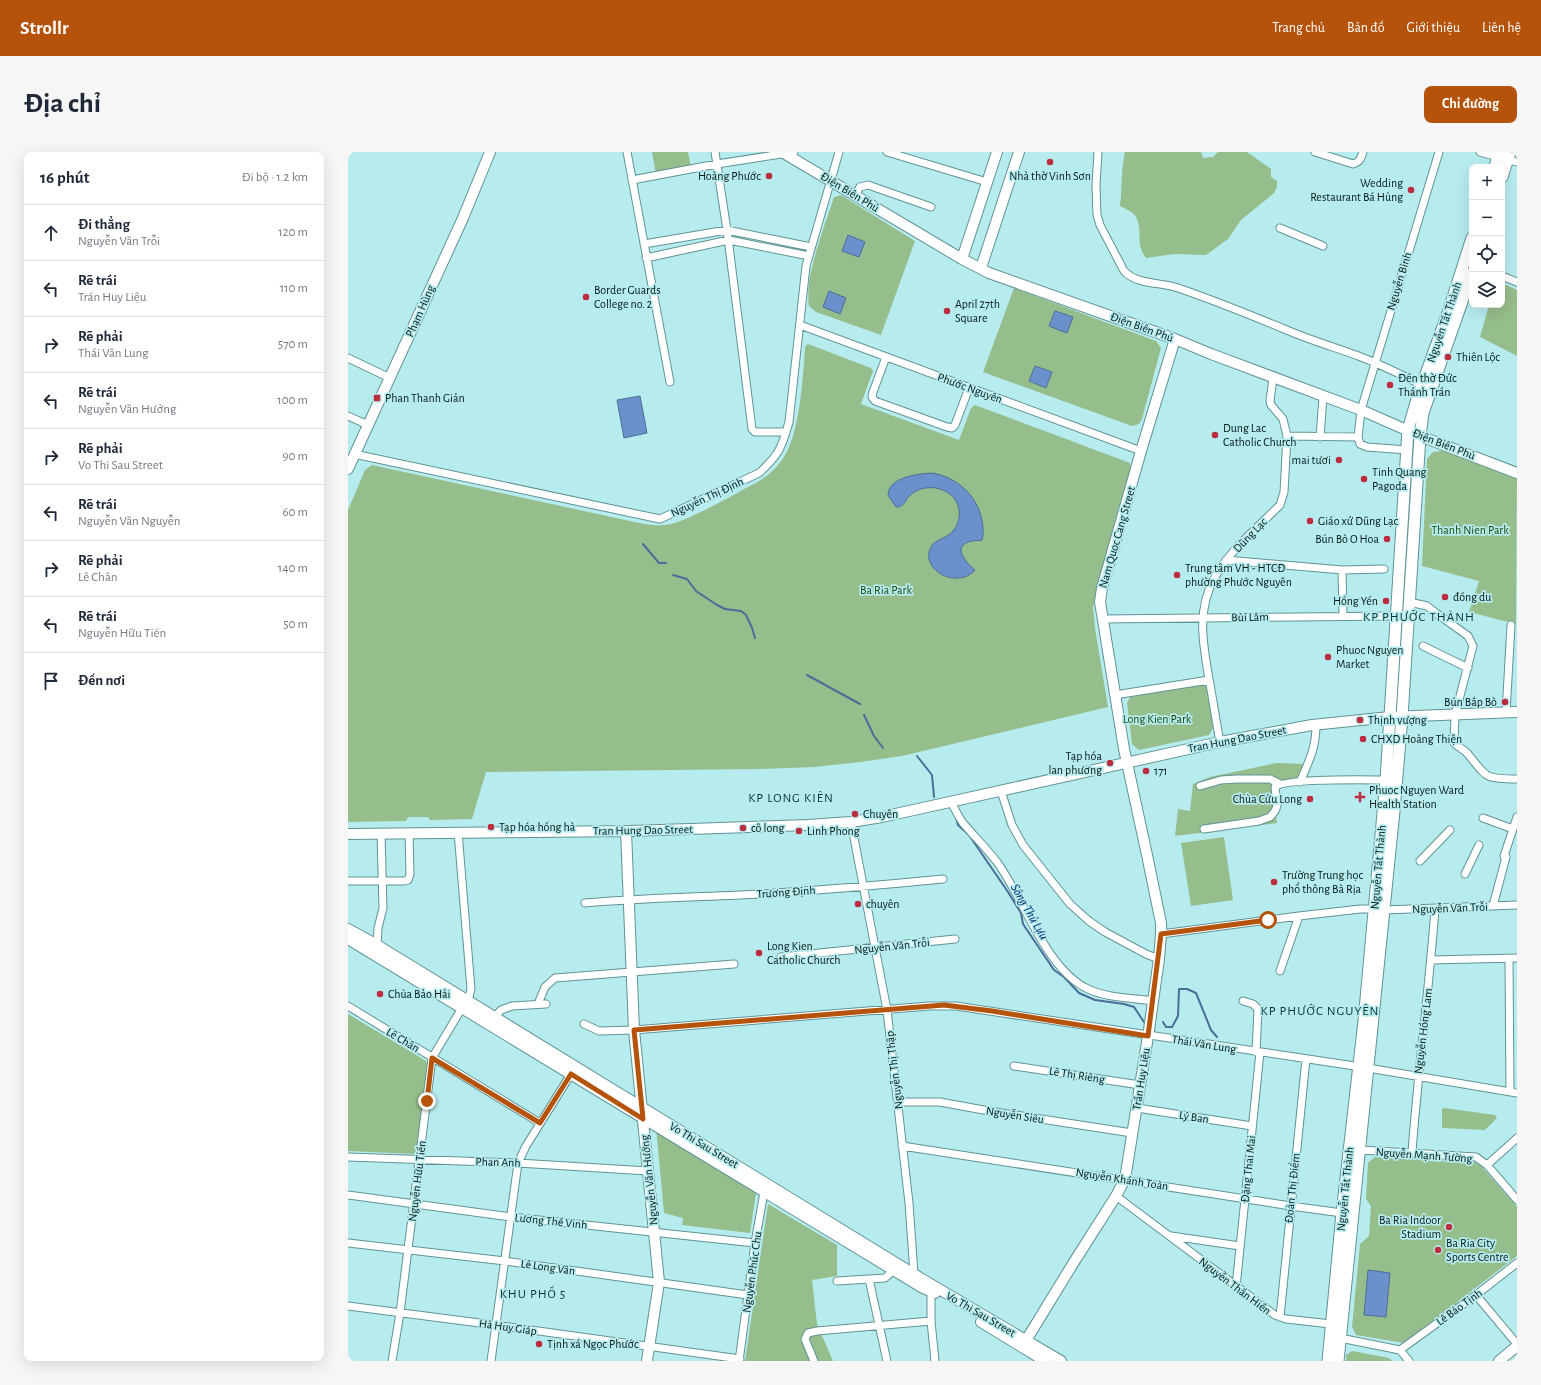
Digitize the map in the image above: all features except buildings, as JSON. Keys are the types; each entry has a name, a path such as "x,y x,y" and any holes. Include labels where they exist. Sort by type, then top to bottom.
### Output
{"main road":[{"name":"Nguyễn Tất Thành","path":"1379,910 1408,430 1469,247"},
{"name":"Nguyễn Tất Thành","path":"1328,1361 1342,1213 1363,1068 1379,910 1402,717 1420,436 1423,413 1469,282"},
{"name":"Nguyễn Tất Thành","path":"1338,1361 1360,1150 1363,1068"}],"street":[{"name":"Phạm Hùng","path":"348,468 463,218 490,152"},
{"path":"627,152 670,382"},
{"path":"715,152 727,230 752,429 755,432 786,432"},
{"name":"Nguyễn Thị Định","path":"354,454 660,519 759,473 770,464 782,447 786,432 794,383 801,301 806,266 839,152"},
{"path":"887,152 987,182"},
{"path":"962,259 997,152"},
{"path":"981,268 1019,152"},
{"path":"1098,152 1096,199 1097,215 1100,225 1128,276 1138,280 1163,284 1192,293 1375,363 1422,385"},
{"path":"1315,152 1353,164 1358,162 1363,152"},
{"name":"Nguyễn Bình","path":"1358,438 1361,410 1439,152"},
{"path":"1480,152 1504,158"},
{"path":"632,180 787,153"},
{"name":"Điện Biên Phủ","path":"787,153 962,259 989,273 1175,339 1273,378 1361,410 1420,436 1517,473"},
{"path":"855,195 860,187 868,184 931,207"},
{"path":"1280,228 1323,246"},
{"path":"644,244 727,230 811,247"},
{"path":"646,258 728,240 809,256"},
{"path":"1505,277 1517,282"},
{"name":"Phước Nguyên","path":"800,325 1141,451"},
{"name":"Nam Quoc Cang Street","path":"1127,762 1100,602 1102,588 1141,451 1175,339"},
{"path":"886,357 873,392 872,397 875,401 939,425 952,428 955,425 970,388"},
{"path":"348,358 390,378"},
{"name":"Dũng Lạc","path":"1220,742 1203,640 1202,617 1204,604 1210,588 1226,560 1254,529 1280,505 1283,500 1287,436 1283,419 1271,405 1270,401 1273,378"},
{"path":"1320,437 1323,396"},
{"path":"348,416 368,425"},
{"path":"1287,436 1358,438 1360,444 1364,447 1407,450"},
{"path":"1226,560 1342,570 1384,569"},
{"path":"1342,570 1343,616"},
{"path":"1409,602 1431,609 1468,636 1473,646 1455,715 1454,740 1457,746 1465,751 1483,773 1494,778 1517,779"},
{"name":"Bùi Lâm","path":"1102,619 1397,616"},
{"path":"1506,713 1513,661 1511,626"},
{"path":"1424,646 1468,668"},
{"path":"1115,695 1209,680"},
{"name":"Tran Hung Dao Street","path":"348,834 626,831 808,825 851,822 882,817 1220,742 1316,725 1402,717 1517,712"},
{"path":"1300,782 1313,751 1316,738 1316,725"},
{"name":"Trần Huy Liệu","path":"1024,1343 1125,1180 1148,1036 1161,934 1161,923 1127,762"},
{"path":"1200,786 1221,780 1237,778 1270,779 1280,784"},
{"path":"1204,829 1260,821 1270,817 1277,806 1275,787 1280,784 1300,782 1386,780"},
{"path":"1001,791 1012,825 1023,845 1070,904 1089,921 1105,932 1146,954 1159,959"},
{"path":"951,802 962,822 997,863 1035,929 1060,966 1074,980 1087,989 1104,994 1153,1001"},
{"path":"1493,906 1505,856 1517,817"},
{"path":"1483,818 1513,828"},
{"name":"Nguyễn Thị Thập","path":"851,822 887,1010 909,1203 922,1283 931,1321 935,1361"},
{"path":"1420,861 1450,830"},
{"name":"Nguyễn Văn Hưởng","path":"626,831 634,1030 659,1282 647,1361"},
{"path":"458,832 471,989 465,1004"},
{"path":"348,881 404,881 410,877 409,833"},
{"path":"377,945 378,928 383,908 381,834"},
{"path":"1465,874 1479,845"},
{"name":"Trương Định","path":"585,903 629,899 761,894 864,887 942,879"},
{"name":"Nguyễn Văn Trỗi","path":"1161,934 1360,909 1436,909 1517,906"},
{"name":"Nguyễn Hồng Lam","path":"1412,1152 1418,1077 1436,909"},
{"path":"1280,971 1299,916"},
{"name":"Vo Thi Sau Street","path":"348,929 377,945 571,1074 643,1119 766,1188 1024,1343 1061,1361"},
{"name":"Nguyễn Văn Trỗi","path":"781,957 954,939"},
{"name":"Vo Thi Sau Street","path":"349,943 465,1004 494,1017 642,1108 894,1270 922,1283 1024,1343 1046,1361"},
{"path":"1509,958 1513,1092"},
{"path":"1431,960 1517,958"},
{"path":"538,1004 544,987 555,978 734,964"},
{"name":"Đặng Thai Mai","path":"1236,1286 1258,1052 1258,1009 1253,1004 1243,1001"},
{"name":"Nguyễn Hữu Tiến","path":"392,1361 400,1313 432,1058 465,1004"},
{"path":"494,1017 501,1010 512,1006 546,1004"},
{"name":"Lê Chân","path":"348,1006 540,1123"},
{"name":"Thái Văn Lung","path":"584,1024 599,1031 634,1030 930,1006 956,1006 1513,1092"},
{"name":"Đoàn Thị Điểm","path":"1280,1317 1306,1060"},
{"name":"Lê Thị Riêng","path":"1014,1066 1140,1085"},
{"path":"491,1361 518,1163 526,1146 571,1074"},
{"name":"Nguyễn Siêu","path":"898,1102 940,1102 1132,1133"},
{"name":"Lý Ban","path":"1137,1108 1252,1126"},
{"path":"1487,1165 1517,1138"},
{"name":"Nguyễn Khánh Toàn","path":"902,1146 1342,1213"},
{"name":"Nguyễn Mạnh Tường","path":"1360,1150 1476,1157 1487,1165 1517,1200"},
{"name":"Phan Anh","path":"348,1157 518,1163 648,1171"},
{"name":"Nguyễn Phúc Chu","path":"740,1360 755,1243 766,1188"},
{"name":"Lương Thế Vinh","path":"348,1195 511,1217 755,1243"},
{"name":"Nguyễn Thần Hiến","path":"1116,1196 1269,1311 1286,1319 1331,1324"},
{"name":"Nguyễn Thần Hiến","path":"1169,1236 1240,1246"},
{"name":"Lê Long Vân","path":"348,1243 505,1261 748,1295"},
{"name":"Lê Bảo Tịnh","path":"1400,1350 1476,1295 1517,1263"},
{"path":"837,1281 885,1278 894,1270"},
{"path":"869,1279 888,1361"},
{"path":"1476,1295 1517,1345 1499,1361"},
{"name":"Hà Huy Giáp","path":"348,1306 649,1346 740,1360"},
{"path":"814,1361 805,1339 811,1332 931,1321"},
{"path":"1340,1338 1400,1350 1408,1361"}],"green space":[{"path":"652,152 688,152 691,167 656,174"},
{"path":"1125,152 1201,152 1203,158 1213,157 1218,152 1247,152 1271,169 1271,177 1277,181 1277,187 1274,193 1241,220 1228,239 1206,255 1174,254 1146,258 1141,247 1139,227 1135,215 1120,206"},
{"path":"841,195 915,241 881,335 816,312 809,306 808,294 816,251 834,197"},
{"path":"1505,284 1517,290 1517,356 1480,337 1488,308 1505,308"},
{"path":"1014,288 1156,341 1161,348 1142,419 1139,424 1132,426 983,372"},
{"name":"Ba Ria Park","path":"808,344 871,368 873,371 861,404 959,440 971,408 975,405 1130,463 1130,475 1117,513 1093,607 1108,707 902,756 814,767 762,769 486,772 472,819 430,820 428,817 408,817 406,821 348,822 348,510 365,470 372,465 650,525 668,524 684,520 758,482 778,466 784,457 794,433 800,404 805,347"},
{"name":"Thanh Nien Park","path":"1448,450 1517,478 1516,624 1469,612 1479,581 1422,566 1427,459 1433,452"},
{"name":"Long Kien Park","path":"1206,684 1214,726 1209,735 1139,750 1132,744 1127,703 1130,697"},
{"path":"1277,763 1304,764 1297,780 1271,781 1277,823 1175,836 1178,809 1190,811 1193,784 1210,777"},
{"path":"1224,837 1233,900 1191,906 1181,843"},
{"path":"348,1014 426,1061 428,1067 416,1151 414,1154 348,1151"},
{"path":"1444,1108 1495,1115 1497,1118 1485,1130 1442,1128 1442,1109"},
{"path":"656,1127 756,1193 750,1233 682,1225 683,1218 664,1213"},
{"name":"Ba Ria City Sports Centre","path":"1375,1157 1474,1162 1481,1166 1517,1207 1517,1256 1404,1343 1356,1335 1352,1327 1360,1244 1369,1236 1371,1206 1366,1199 1368,1163"},
{"path":"768,1204 837,1245 837,1276 812,1280 817,1324 833,1361 745,1361"},
{"path":"1352,1351 1389,1358 1392,1361 1346,1361 1346,1355"}],"water":[{"path":"848,235 865,242 859,257 842,251"},
{"path":"829,291 846,298 840,314 823,307"},
{"path":"1055,311 1073,317 1067,333 1049,326"},
{"path":"1035,366 1052,372 1046,388 1029,381"},
{"path":"640,396 647,433 624,438 617,400"},
{"path":"932,473 941,475 958,483 971,496 980,512 983,528 982,540 966,543 962,546 961,550 967,563 975,570 964,577 950,577 938,572 930,562 929,556 933,544 949,535 955,529 959,519 959,508 955,499 941,489 924,488 914,492 902,505 896,507 888,495 893,484 898,480 919,474"},
{"path":"1368,1270 1390,1273 1386,1317 1364,1315"}],"waterway":[{"name":"Sông Thủ Lựu","path":"643,544 659,563 666,563"},
{"name":"Sông Thủ Lựu","path":"673,575 687,579 696,591 717,605 725,609 741,611 746,615 755,638"},
{"name":"Sông Thủ Lựu","path":"807,675 860,704"},
{"name":"Sông Thủ Lựu","path":"864,715 874,736 883,748"},
{"name":"Sông Thủ Lựu","path":"917,756 932,775 934,797"},
{"name":"Sông Thủ Lựu","path":"956,817 958,825 969,835 1008,892 1021,913 1023,924 1054,970 1064,977 1079,993 1095,1000 1134,1007 1144,1022"},
{"name":"Sông Thủ Lựu","path":"1163,1022 1166,1027 1172,1027 1178,1016 1179,989 1187,989 1196,993 1211,1030 1217,1037"}],"place":[{"name":"Nhà thờ Vinh Sơn","path":"1050,162"},
{"name":"Hoàng Phước","path":"769,176"},
{"name":"Wedding Restaurant Bá Hùng","path":"1411,190"},
{"name":"Border Guards College no. 2","path":"586,297"},
{"name":"April 27th Square","path":"947,311"},
{"name":"Thiên Lộc","path":"1448,357"},
{"name":"Đền thờ Đức Thánh Trần","path":"1390,385"},
{"name":"Phan Thanh Giản","path":"377,398"},
{"name":"Dung Lac Catholic Church","path":"1215,435"},
{"name":"mai tươi","path":"1339,460"},
{"name":"Tinh Quang Pagoda","path":"1364,479"},
{"name":"Giáo xứ Dũng Lạc","path":"1310,521"},
{"name":"Bún Bò O Hoa","path":"1387,539"},
{"name":"Trung tâm VH - HTCĐ phường Phước Nguyên","path":"1177,575"},
{"name":"đồng du","path":"1445,597"},
{"name":"Hồng Yến","path":"1386,601"},
{"name":"Phuoc Nguyen Market","path":"1328,657"},
{"name":"Bún Bắp Bò","path":"1505,702"},
{"name":"Thịnh vượng","path":"1360,720"},
{"name":"CHXD Hoàng Thiện","path":"1363,739"},
{"name":"Tạp hóa lan phương","path":"1110,763"},
{"name":"171","path":"1146,771"},
{"name":"Phuoc Nguyen Ward Health Station","path":"1360,797"},
{"name":"Chùa Cửu Long","path":"1310,799"},
{"name":"Chuyên","path":"855,814"},
{"name":"Tạp hóa hồng hà","path":"491,827"},
{"name":"cô long","path":"743,828"},
{"name":"Linh Phong","path":"799,831"},
{"name":"Trường Trung học phổ thông Bà Rịa","path":"1274,882"},
{"name":"chuyên","path":"858,904"},
{"name":"Long Kien Catholic Church","path":"759,953"},
{"name":"Chùa Bảo Hải","path":"380,994"},
{"name":"Ba Ria Indoor Stadium","path":"1449,1227"},
{"name":"Ba Ria City Sports Centre","path":"1438,1250"},
{"name":"Tịnh xá Ngọc Phước","path":"539,1344"}],"district":[{"name":"KP PHƯỚC THÀNH","path":"1419,617"},
{"name":"KP LONG KIÊN","path":"791,798"},
{"name":"KP PHƯỚC NGUYÊN","path":"1320,1011"},
{"name":"KHU PHỐ 5","path":"533,1294"}],"route":[{"path":"427,1101 432,1058 540,1123 571,1074 643,1119 634,1030 722,1022 944,1005 992,1011 1148,1036 1161,934 1268,920"}]}
